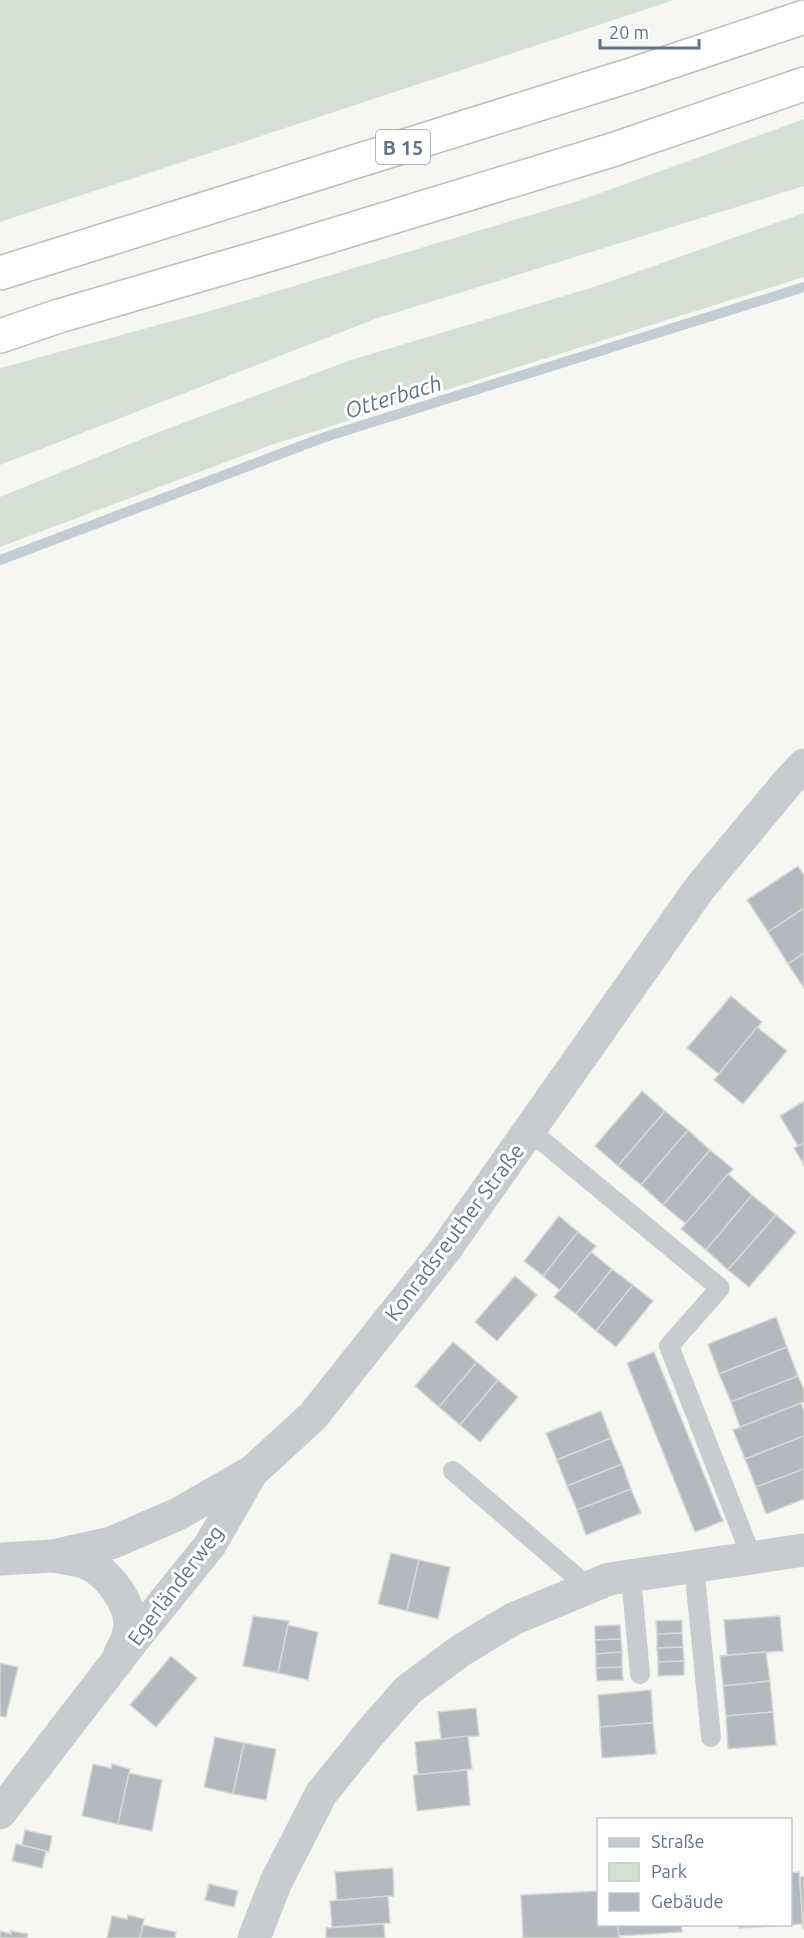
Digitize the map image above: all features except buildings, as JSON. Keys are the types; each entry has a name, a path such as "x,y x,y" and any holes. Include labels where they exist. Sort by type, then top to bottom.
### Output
{"highway":[{"name":"B 15","path":"0,273 631,75 804,17"},
{"path":"0,336 612,150 804,84"}],"street":[{"name":"Konradsreuther Straße","path":"0,1559 52,1556 111,1543 178,1514 253,1471 313,1416 445,1250 699,889 798,781"},
{"name":"Egerländerweg","path":"0,1813 210,1545 253,1471"},
{"path":"254,1938 276,1882 321,1794 370,1732 408,1690 460,1651 513,1619 609,1579 804,1550"},
{"name":"Egerländerweg","path":"52,1556 87,1563 106,1576 128,1610 130,1626 126,1643 112,1668"}],"lane":[{"path":"530,1130 720,1287 669,1346 752,1558"},
{"path":"453,1471 588,1587"},
{"path":"694,1566 711,1737"},
{"path":"631,1577 640,1674"}],"green space":[{"path":"0,0 674,0 0,222"},
{"path":"804,119 804,186 375,319 0,465 0,368 217,309 581,200"},
{"path":"804,213 804,277 271,445 0,547 0,497 159,432 351,360 597,286"}],"waterway":[{"name":"Otterbach","path":"0,560 325,437 804,287"}]}
